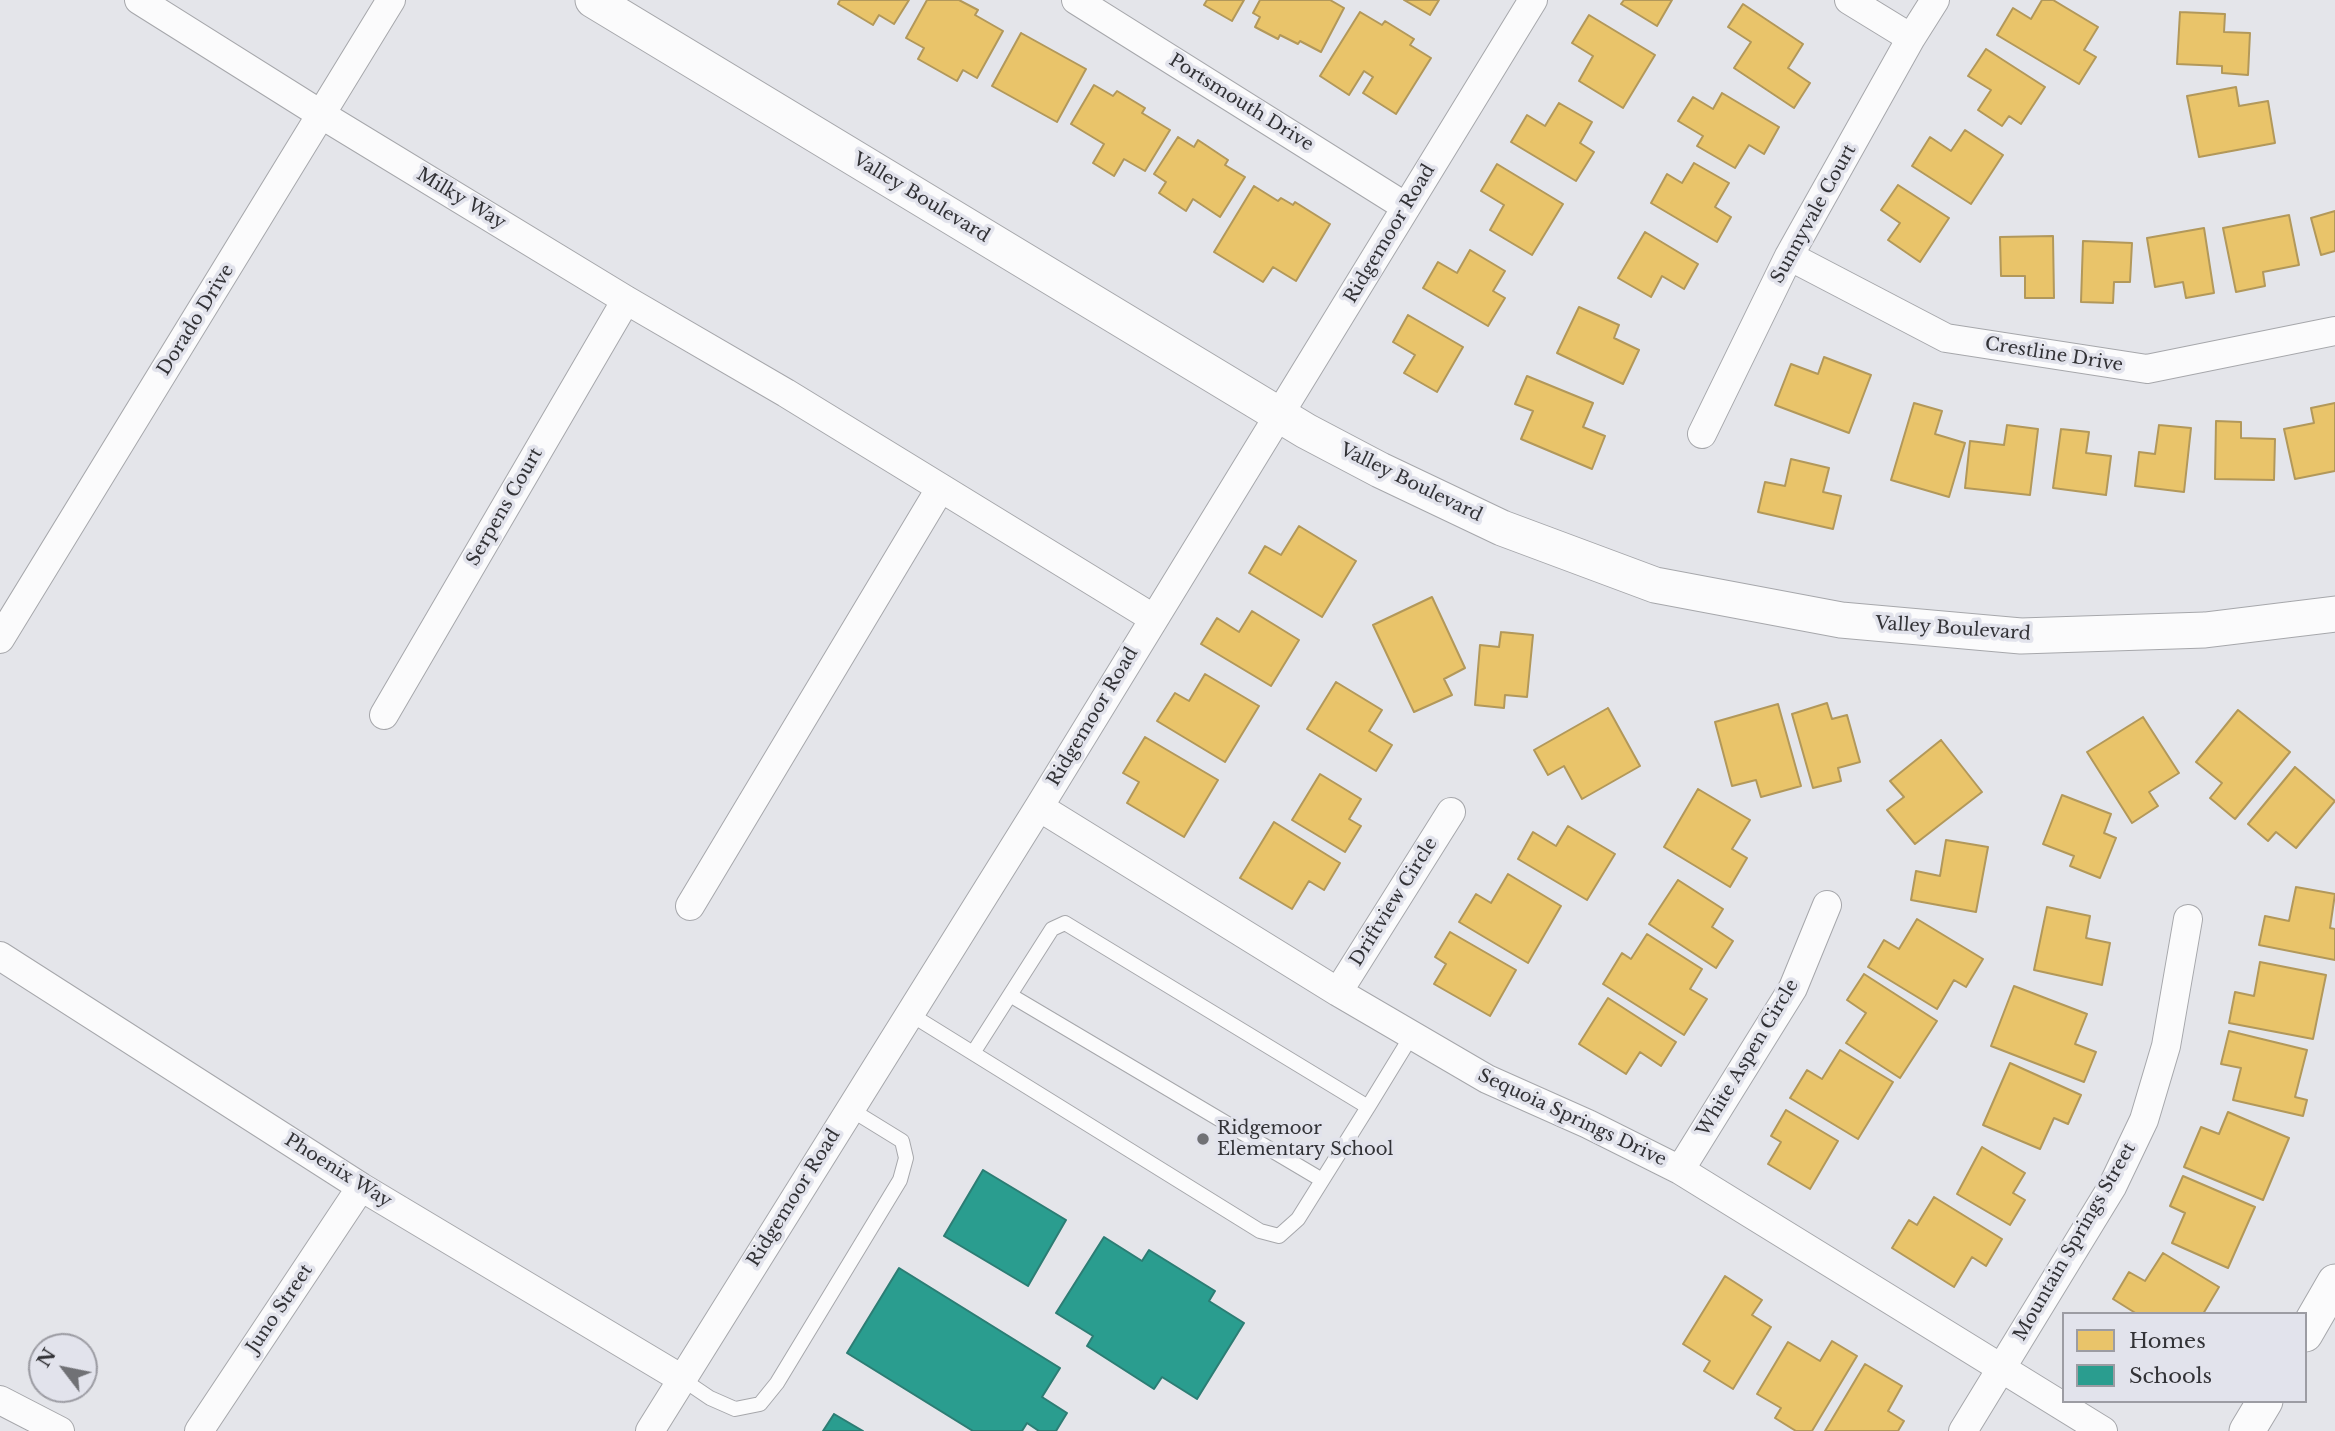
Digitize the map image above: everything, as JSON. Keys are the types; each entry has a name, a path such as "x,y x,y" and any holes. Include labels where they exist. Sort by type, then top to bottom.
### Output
{"street":[{"name":"Milky Way","path":"139,0 322,115 626,300 786,393 1153,618"},
{"name":"Dorado Drive","path":"0,639 391,0"},
{"name":"Valley Boulevard","path":"593,0 1280,415 1380,470 1502,528 1655,585 1841,620 2021,636 2205,630 2335,614"},
{"name":"Portsmouth Drive","path":"1076,0 1406,207"},
{"name":"Ridgemoor Road","path":"650,1431 1039,807 1532,0"},
{"path":"1849,0 1911,38"},
{"name":"Sunnyvale Court","path":"1702,434 1789,256 1935,0"},
{"name":"Crestline Drive","path":"1789,256 1946,338 2147,369 2335,331"},
{"name":"Serpens Court","path":"384,715 626,300"},
{"path":"690,906 940,489"},
{"name":"Sequoia Springs Drive","path":"1039,807 1338,992 1486,1079 1588,1124 1680,1170 2103,1431"},
{"name":"Driftview Circle","path":"1338,992 1451,812"},
{"name":"White Aspen Circle","path":"1680,1170 1793,988 1827,905"},
{"name":"Mountain Springs Street","path":"1963,1431 2112,1187 2144,1120 2166,1046 2188,919"},
{"name":"Phoenix Way","path":"0,956 361,1187 682,1379"},
{"name":"Juno Street","path":"199,1431 361,1187"},
{"path":"2307,1331 2335,1282"},
{"path":"0,1400 60,1431"},
{"path":"2248,1431 2265,1403"}],"lane":[{"path":"973,1053 1052,929 1065,923 1368,1107"},
{"path":"1010,995 1322,1180"},
{"path":"910,1014 1260,1231 1279,1236 1298,1219 1412,1035"},
{"path":"682,1379 710,1398 735,1409 760,1404 777,1384 900,1180 906,1158 902,1141 850,1109"}],"building: Homes":[{"path":"840,0 909,0 894,24 879,15 873,25 838,4"},
{"path":"927,0 959,0 978,10 975,15 1003,31 977,78 963,70 957,81 918,59 924,48 906,38"},
{"path":"1207,0 1244,0 1232,21 1204,5"},
{"path":"1260,0 1330,0 1344,8 1321,52 1300,41 1298,44 1280,35 1278,39 1255,27 1260,17 1253,13"},
{"path":"1404,0 1439,0 1430,15"},
{"path":"1624,0 1672,0 1657,26 1621,4"},
{"path":"2042,0 2053,0 2098,27 2084,50 2096,57 2079,84 1997,35 2013,8 2031,19"},
{"path":"1743,4 1803,44 1788,68 1810,83 1794,108 1734,68 1751,42 1728,27"},
{"path":"1360,12 1382,25 1385,21 1414,39 1410,45 1431,58 1396,114 1363,93 1373,77 1364,71 1349,95 1320,76"},
{"path":"2180,12 2225,14 2224,32 2250,33 2248,75 2222,73 2222,66 2177,64"},
{"path":"1589,15 1655,55 1623,108 1579,81 1593,56 1572,43"},
{"path":"1021,33 1086,69 1057,122 992,86"},
{"path":"1986,49 2045,87 2021,124 2009,116 2002,126 1978,110 1991,90 1968,76"},
{"path":"1094,85 1113,96 1117,91 1145,108 1142,113 1170,130 1145,171 1124,159 1114,176 1093,163 1104,144 1071,124"},
{"path":"2236,87 2239,106 2268,101 2275,143 2199,157 2187,96"},
{"path":"1722,93 1779,127 1764,154 1749,145 1735,168 1697,146 1703,136 1678,121 1693,97 1713,109"},
{"path":"1559,103 1592,122 1580,143 1594,152 1576,181 1511,142 1527,115 1545,126"},
{"path":"1965,130 2003,155 1971,204 1912,166 1930,137 1951,151"},
{"path":"1178,137 1194,147 1198,140 1228,160 1225,165 1245,177 1220,217 1193,199 1186,211 1159,193 1166,182 1154,174"},
{"path":"1694,163 1729,183 1715,207 1731,217 1717,242 1651,203 1667,174 1682,183"},
{"path":"1497,164 1563,204 1532,255 1490,230 1504,205 1481,191"},
{"path":"1898,185 1949,218 1920,262 1888,240 1900,223 1881,210"},
{"path":"1254,186 1278,201 1281,198 1293,205 1295,202 1330,224 1296,281 1273,267 1263,282 1214,252"},
{"path":"2335,211 2335,251 2321,255 2311,218"},
{"path":"2289,215 2299,265 2263,272 2265,286 2236,292 2223,228"},
{"path":"2204,228 2214,293 2186,298 2183,282 2155,287 2147,238"},
{"path":"1645,232 1698,264 1684,289 1662,276 1651,297 1618,278"},
{"path":"2053,236 2054,298 2025,298 2025,276 2001,276 2000,237"},
{"path":"2083,241 2132,243 2130,282 2114,282 2113,303 2081,302"},
{"path":"1470,250 1505,271 1493,291 1505,298 1488,326 1423,288 1438,262 1457,273"},
{"path":"1579,307 1619,325 1614,338 1639,350 1623,384 1557,353"},
{"path":"1408,315 1463,347 1437,392 1404,373 1415,355 1393,342"},
{"path":"1824,357 1871,375 1849,433 1775,405 1791,364 1818,374"},
{"path":"1527,376 1593,403 1583,427 1605,436 1592,469 1521,439 1533,411 1515,404"},
{"path":"1914,403 1942,411 1935,434 1965,443 1949,497 1891,480"},
{"path":"2335,403 2335,471 2295,479 2284,429 2314,423 2311,408"},
{"path":"2216,421 2241,422 2241,438 2275,439 2274,480 2215,479"},
{"path":"2007,425 2038,429 2030,495 1965,488 1970,441 2004,445"},
{"path":"2159,425 2191,428 2184,492 2135,486 2139,452 2155,454"},
{"path":"2061,429 2089,432 2086,453 2111,456 2106,495 2053,488"},
{"path":"1791,459 1829,468 1823,492 1841,496 1833,529 1758,512 1765,482 1785,486"},
{"path":"1299,526 1356,561 1322,617 1249,573 1265,546 1281,555"},
{"path":"1432,597 1465,668 1444,679 1452,695 1414,712 1373,625"},
{"path":"1252,611 1299,640 1271,686 1201,644 1217,618 1239,632"},
{"path":"1501,632 1533,635 1527,697 1505,695 1504,708 1475,705 1480,645 1499,647"},
{"path":"1205,674 1259,706 1225,762 1157,721 1175,693 1189,701"},
{"path":"1336,682 1382,710 1369,731 1392,745 1376,771 1307,729"},
{"path":"1827,703 1832,719 1847,715 1860,762 1838,768 1841,781 1813,788 1792,714"},
{"path":"1778,704 1801,786 1761,797 1756,780 1732,786 1715,722"},
{"path":"1608,708 1640,766 1582,799 1564,766 1548,775 1534,750"},
{"path":"2238,710 2290,752 2235,819 2210,798 2222,783 2196,762"},
{"path":"2143,717 2179,773 2149,792 2158,806 2132,823 2087,752"},
{"path":"1145,737 1218,780 1184,837 1127,803 1139,782 1123,773"},
{"path":"1941,740 1982,792 1915,844 1887,810 1904,797 1890,781"},
{"path":"2295,767 2335,801 2296,848 2276,832 2268,841 2248,824"},
{"path":"1320,774 1361,799 1349,819 1361,826 1345,852 1292,820"},
{"path":"1698,789 1750,820 1732,849 1747,858 1730,887 1664,847"},
{"path":"2062,795 2111,814 2104,833 2116,838 2100,878 2070,866 2074,856 2043,844"},
{"path":"1274,822 1340,863 1324,890 1309,881 1292,909 1240,878"},
{"path":"1568,826 1615,854 1587,900 1518,859 1533,832 1556,846"},
{"path":"1946,840 1988,847 1976,912 1911,900 1916,871 1940,876"},
{"path":"1508,874 1561,906 1528,963 1459,922 1476,894 1491,903"},
{"path":"1678,880 1723,909 1712,927 1733,941 1716,968 1649,924"},
{"path":"2296,887 2335,894 2330,928 2335,929 2335,960 2259,945 2265,916 2289,921"},
{"path":"2047,907 2090,916 2086,938 2110,943 2102,985 2034,970"},
{"path":"1917,919 1983,959 1966,987 1954,980 1937,1009 1868,967 1884,940 1899,949"},
{"path":"1450,932 1516,970 1490,1016 1434,984 1446,964 1435,957"},
{"path":"1647,934 1702,969 1690,989 1707,999 1684,1035 1603,984 1622,953 1631,959"},
{"path":"2260,962 2326,975 2313,1039 2229,1023 2235,992 2254,996"},
{"path":"1864,974 1937,1021 1900,1078 1846,1043 1866,1013 1847,1000"},
{"path":"2014,986 2087,1014 2075,1044 2096,1052 2084,1082 1991,1046"},
{"path":"1608,998 1676,1042 1661,1066 1640,1052 1626,1074 1579,1044"},
{"path":"2229,1031 2307,1050 2295,1097 2307,1100 2303,1116 2233,1100 2241,1068 2221,1064"},
{"path":"1840,1050 1893,1082 1858,1139 1790,1098 1807,1070 1822,1079"},
{"path":"2010,1063 2081,1095 2068,1124 2054,1118 2040,1149 1983,1125"},
{"path":"1786,1110 1838,1141 1810,1189 1768,1164 1781,1142 1771,1136"},
{"path":"2228,1112 2289,1138 2263,1200 2184,1167 2201,1127 2219,1134"},
{"path":"1982,1147 2025,1173 2013,1193 2025,1200 2010,1225 1957,1194"},
{"path":"2183,1176 2255,1207 2228,1268 2172,1243 2185,1213 2170,1206"},
{"path":"1934,1197 2002,1239 1986,1266 1972,1257 1954,1287 1892,1248 1909,1220 1917,1225"},
{"path":"2163,1253 2219,1287 2204,1312 2134,1312 2113,1299 2129,1272 2145,1281"},
{"path":"1725,1276 1762,1300 1752,1315 1771,1327 1733,1389 1704,1371 1710,1361 1683,1344"},
{"path":"1832,1341 1857,1356 1812,1431 1796,1431 1775,1418 1781,1408 1757,1394 1788,1342 1820,1361"},
{"path":"1865,1364 1902,1386 1888,1411 1904,1421 1898,1431 1825,1431"}],"building: Schools":[{"path":"983,1170 1066,1220 1028,1286 944,1236"},
{"path":"1104,1237 1142,1261 1149,1250 1215,1291 1209,1301 1244,1323 1197,1399 1162,1377 1154,1389 1087,1346 1093,1336 1056,1313"},
{"path":"899,1268 1060,1368 1042,1397 1067,1413 1056,1431 1039,1431 1027,1423 1022,1431 973,1431 847,1353"},
{"path":"834,1414 863,1431 823,1431"}],"place":[{"name":"Ridgemoor Elementary School","path":"1203,1139"}]}
